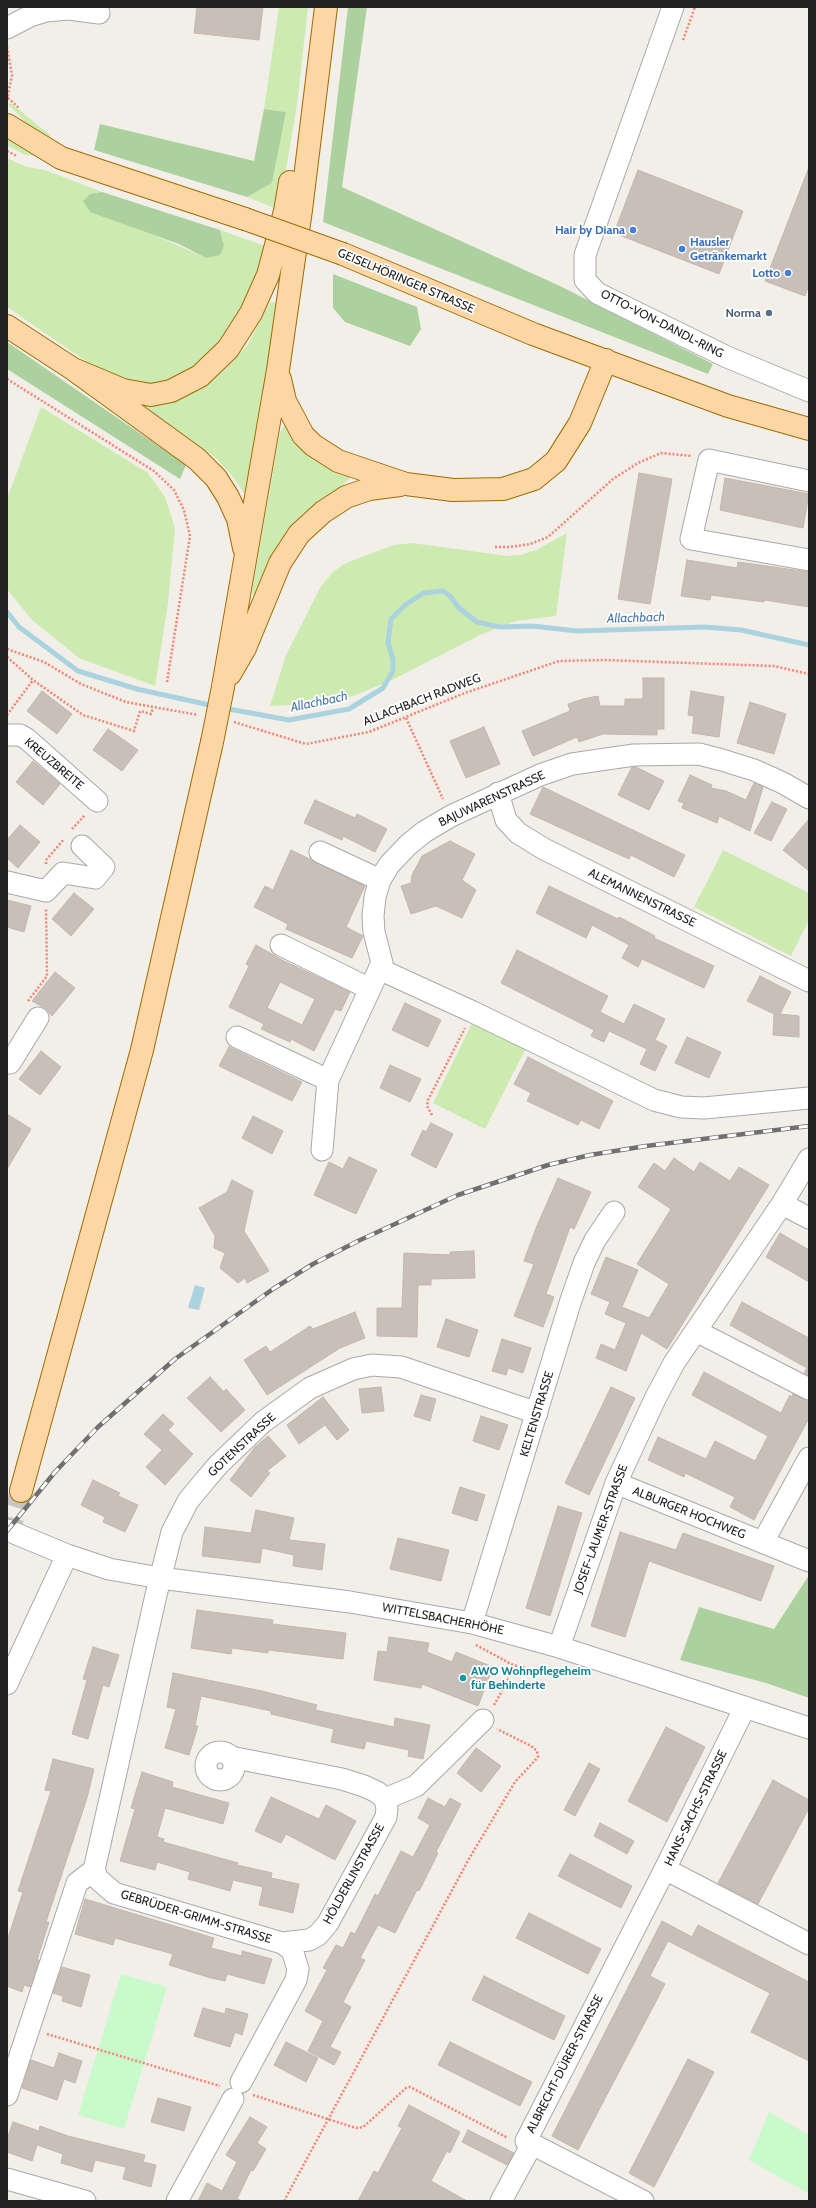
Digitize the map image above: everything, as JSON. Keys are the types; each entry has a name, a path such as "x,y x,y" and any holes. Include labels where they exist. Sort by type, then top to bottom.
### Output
{"main road":[{"path":"22,1492 142,1050 212,742 246,560 278,370 301,210 326,7"},
{"path":"73,369 123,390 151,395 171,391 200,376 228,349 251,313 268,275 285,211 296,144 317,71"},
{"name":"GEISELHÖRINGER STRASSE","path":"7,125 61,158 245,219 343,254 533,334 728,406 809,429"},
{"path":"7,326 73,369 197,459 216,478 228,497 238,519 246,560"},
{"path":"278,370 285,401 303,435 313,445 348,465 406,484 453,490 497,490 534,479 556,461 583,417 606,360"},
{"path":"222,687 245,648 280,563 299,534 323,512 346,497 369,489 406,484"}],"street":[{"name":"OTTO-VON-DANDL-RING","path":"673,7 590,239 583,266 585,280 597,293 727,357 809,391"},
{"path":"7,28 30,16 46,11 69,9 99,13"},
{"path":"809,480 708,460 691,539 809,560"},
{"name":"KREUZBREITE","path":"7,735 20,735 27,739 97,801"},
{"name":"BAJUWARENSTRASSE","path":"322,1150 328,1080 382,963 374,932 373,916 375,897 380,880 389,865 408,845 424,832 451,816 498,793 540,775 572,764 609,757 699,754 735,764 783,783 809,798"},
{"name":"ALEMANNENSTRASSE","path":"498,793 506,820 518,833 544,849 809,980"},
{"path":"7,882 46,891 63,873 95,878 104,867 73,838"},
{"path":"320,852 380,880"},
{"path":"282,945 370,989"},
{"path":"379,969 473,1012 654,1100 682,1107 704,1108 809,1098"},
{"path":"8,1062 32,1012"},
{"path":"237,1037 328,1080"},
{"name":"JOSEF-LAUMER-STRASSE","path":"559,1647 616,1483 655,1399 674,1363 782,1204 809,1159"},
{"path":"782,1204 809,1218"},
{"name":"KELTENSTRASSE","path":"471,1633 584,1263 595,1240 614,1212"},
{"path":"696,1331 809,1389"},
{"name":"GOTENSTRASSE","path":"160,1578 172,1532 180,1516 188,1501 218,1464 262,1422 310,1388 336,1375 372,1365 401,1367 537,1413"},
{"path":"763,1542 809,1458"},
{"name":"ALBURGER HOCHWEG","path":"616,1483 809,1561"},
{"name":"WITTELSBACHERHÖHE","path":"7,1530 67,1555 109,1569 160,1578 350,1602 471,1633 559,1647 809,1728"},
{"path":"7,1684 67,1555"},
{"path":"7,2095 77,1883 94,1870 160,1578"},
{"name":"HANS-SACHS-STRASSE","path":"744,1707 665,1869 809,1944"},
{"path":"281,1767 226,1778 231,1775 234,1767 231,1757 342,1779 378,1792 385,1799 416,1786 483,1720"},
{"name":"HÖLDERLINSTRASSE","path":"282,1943 309,1940 318,1935 328,1923 386,1817 387,1808 385,1799"},
{"name":"ALBRECHT-DÜRER-STRASSE","path":"636,2199 529,2142 665,1869"},
{"name":"GEBRÜDER-GRIMM-STRASSE","path":"94,1870 98,1879 114,1893 282,1943 292,1950 296,1959 298,1968 296,1980 177,2201"},
{"path":"501,2201 529,2142"},
{"path":"7,2180 85,2201"}],"path":[{"path":"7,47 12,75 7,100"},
{"path":"7,379 154,471 174,490 184,510 190,536 167,682"},
{"path":"495,547 510,547 530,544 548,537 613,479 638,463 661,453 685,454 708,460"},
{"path":"7,649 44,662 81,684 98,692 153,708 205,717"},
{"path":"7,657 33,680 83,715 134,731 140,711 151,714 153,708"},
{"name":"ALLACHBACH RADWEG","path":"232,722 306,744 369,732 406,718 464,692 559,661 605,660 767,666 800,670 809,674"},
{"path":"7,715 33,680"},
{"path":"406,718 451,816"},
{"path":"32,1012 47,976 46,860 73,838 97,801"},
{"path":"432,1115 427,1106 428,1100 473,1012"},
{"path":"471,1633 513,1666 555,1676 575,1673"},
{"path":"284,2201 470,1857 515,1782 538,1757 537,1752 531,1746 498,1730 483,1720 499,1698 513,1666"},
{"path":"29,2028 237,2090 327,2120 356,2128 363,2126 410,2086 513,2141 529,2142"}],"green space":[{"path":"279,7 308,7 297,105 279,210 247,197 272,183 286,112 264,109"},
{"path":"348,7 367,7 342,187 560,286 713,364 708,374 323,222"},
{"path":"8,104 12,104 50,135 50,138 27,124"},
{"path":"264,109 286,112 272,183 247,197 94,150 100,124 254,161"},
{"path":"7,138 40,157 23,154 7,145"},
{"path":"7,158 24,166 48,171 102,192 90,194 145,231 206,258 224,245 220,230 268,247 237,323 194,370 168,382 150,385 128,384 100,371 7,307"},
{"path":"102,192 220,230 224,245 220,255 206,258 179,244 90,212 83,201 90,194"},
{"path":"333,274 417,307 421,329 410,346 345,322 333,308"},
{"path":"274,302 278,304 279,308 245,495 234,478 216,458 144,406 145,403 201,386 222,372 247,346 270,303"},
{"path":"7,342 186,465 180,479 7,369"},
{"path":"41,407 148,473 165,497 175,528 168,603 155,686 79,658 32,620 7,589 7,499"},
{"path":"284,426 287,426 349,475 349,479 336,492 255,599 252,592 280,432"},
{"path":"567,533 556,616 516,621 480,635 392,680 356,695 326,703 270,706 286,655 321,586 334,571 346,563 394,545 412,543 508,556 520,555 536,550"},
{"path":"723,850 809,893 809,920 791,956 694,907"},
{"path":"473,1021 526,1048 485,1129 433,1103"},
{"path":"809,1575 809,1698 766,1683 680,1660 699,1607 774,1629"},
{"path":"121,1974 167,1987 124,2129 78,2115"},
{"path":"769,2112 809,2135 809,2194 749,2160"}],"water":[{"path":"195,1285 205,1288 199,1310 188,1308"}],"building":[{"path":"197,7 263,7 259,40 194,33"},
{"path":"638,170 743,211 719,274 614,233"},
{"path":"808,170 809,285 805,296 765,281"},
{"path":"639,473 672,479 650,604 618,599"},
{"path":"725,478 809,494 803,528 720,510"},
{"path":"687,560 737,568 738,562 809,572 809,607 764,600 764,602 711,595 710,600 681,596"},
{"path":"643,678 664,678 664,729 657,729 657,735 603,734 579,742 577,737 533,756 522,731 570,711 568,704 583,699 598,696 600,706 625,706 625,699 643,699"},
{"path":"42,691 72,714 57,734 27,711"},
{"path":"691,691 724,697 719,737 692,733 694,716 688,715"},
{"path":"750,702 786,714 774,754 737,743"},
{"path":"484,727 500,764 466,778 450,741"},
{"path":"108,729 138,750 122,771 93,750"},
{"path":"33,761 60,784 43,805 16,782"},
{"path":"632,767 636,767 664,781 649,810 618,795"},
{"path":"690,775 712,785 711,788 726,791 746,800 754,783 763,787 750,831 719,816 717,823 682,808 684,803 678,801"},
{"path":"543,787 685,855 674,877 631,855 629,859 530,814"},
{"path":"315,800 355,818 357,814 387,829 375,852 343,836 342,840 304,823"},
{"path":"772,802 787,809 771,841 754,833"},
{"path":"809,819 809,871 783,850"},
{"path":"20,825 40,842 18,868 7,858 7,840"},
{"path":"450,841 475,854 462,880 476,890 462,918 436,906 411,914 401,886 411,883 412,875 422,856"},
{"path":"291,850 365,886 346,927 363,936 352,958 286,929 288,924 254,907 265,886 273,890"},
{"path":"549,886 618,919 619,917 655,936 654,938 714,966 704,988 642,959 638,967 622,958 629,945 592,925 586,938 536,913"},
{"path":"74,893 94,909 71,936 52,919"},
{"path":"7,900 31,906 24,932 7,927"},
{"path":"256,945 284,961 350,992 341,1011 335,1009 314,1051 291,1039 290,1042 261,1029 264,1024 229,1007 249,966 246,964","holes":["280,982 315,999 302,1025 267,1008"]},
{"path":"517,950 608,996 600,1012 624,1024 634,1004 665,1019 655,1040 667,1046 655,1071 640,1064 647,1049 609,1031 604,1042 591,1036 594,1030 501,983"},
{"path":"55,972 75,988 52,1016 45,1008 32,1001"},
{"path":"760,976 791,992 780,1014 799,1016 799,1037 773,1035 774,1014 747,1001"},
{"path":"405,1003 441,1020 428,1047 392,1030"},
{"path":"687,1037 721,1052 709,1078 675,1063"},
{"path":"229,1047 302,1082 292,1101 219,1066"},
{"path":"41,1051 61,1067 40,1095 19,1079"},
{"path":"528,1057 613,1101 599,1129 581,1120 578,1125 527,1101 531,1093 514,1084"},
{"path":"390,1065 421,1079 410,1102 380,1088"},
{"path":"7,1114 31,1129 7,1169"},
{"path":"253,1116 283,1131 272,1154 242,1138"},
{"path":"431,1123 453,1134 436,1168 411,1155 423,1130 426,1132"},
{"path":"349,1157 377,1170 356,1214 314,1195 329,1162 343,1169"},
{"path":"674,1158 694,1172 700,1162 730,1181 739,1167 769,1185 667,1349 641,1333 626,1371 596,1358 601,1344 615,1350 626,1323 605,1314 610,1302 591,1294 606,1257 638,1270 622,1307 649,1318 669,1284 637,1264 671,1209 638,1187 654,1163 665,1171"},
{"path":"558,1178 591,1192 574,1229 570,1227 546,1294 554,1297 543,1327 514,1316 534,1264 524,1261 536,1228"},
{"path":"232,1180 253,1191 244,1231 269,1271 247,1283 245,1278 238,1283 220,1268 225,1253 214,1248 215,1236 199,1208 227,1192"},
{"path":"780,1233 809,1250 809,1282 766,1257"},
{"path":"474,1251 475,1278 431,1279 431,1285 418,1285 417,1337 377,1336 377,1308 402,1308 404,1253 450,1255 450,1252"},
{"path":"742,1302 809,1338 809,1376 804,1373 807,1368 730,1325"},
{"path":"355,1312 365,1338 340,1348 267,1395 244,1360 266,1346 270,1352 310,1326 313,1329"},
{"path":"446,1319 478,1330 469,1357 437,1347"},
{"path":"502,1339 531,1348 523,1373 508,1368 506,1375 492,1371"},
{"path":"704,1372 781,1413 790,1395 792,1397 793,1394 809,1401 809,1418 754,1520 730,1507 735,1497 685,1473 684,1477 648,1460 658,1437 706,1459 715,1441 755,1461 768,1436 692,1395"},
{"path":"210,1377 224,1392 226,1389 245,1410 221,1432 187,1398"},
{"path":"381,1387 384,1411 362,1413 359,1389"},
{"path":"611,1387 635,1398 589,1495 565,1483"},
{"path":"421,1395 436,1399 430,1421 414,1416"},
{"path":"323,1397 349,1430 337,1440 325,1425 299,1444 287,1425"},
{"path":"163,1414 174,1424 168,1430 193,1454 165,1485 146,1467 162,1450 144,1434"},
{"path":"481,1416 508,1425 499,1450 473,1441"},
{"path":"268,1436 286,1456 267,1471 270,1473 251,1497 230,1480 255,1447"},
{"path":"93,1480 120,1493 118,1496 138,1505 125,1532 103,1522 105,1517 81,1505"},
{"path":"460,1487 485,1495 477,1521 452,1513"},
{"path":"558,1506 582,1513 550,1616 526,1608"},
{"path":"256,1510 294,1518 289,1540 325,1544 322,1570 293,1566 294,1555 262,1548 260,1563 202,1556 205,1527 251,1533"},
{"path":"620,1532 676,1550 683,1533 774,1566 761,1601 649,1561 625,1637 591,1626"},
{"path":"398,1538 449,1550 441,1581 390,1569"},
{"path":"197,1610 273,1620 272,1624 346,1633 343,1659 268,1650 268,1653 232,1648 231,1654 191,1648"},
{"path":"389,1637 429,1643 427,1652 452,1662 456,1652 493,1667 478,1706 422,1684 421,1688 374,1680 378,1651 387,1652"},
{"path":"93,1647 119,1655 109,1687 103,1685 88,1739 72,1734 87,1680 83,1679"},
{"path":"173,1673 262,1691 317,1705 315,1710 394,1727 395,1718 430,1725 423,1759 408,1756 409,1750 366,1741 364,1749 331,1742 334,1729 271,1714 271,1711 201,1696 195,1726 198,1726 189,1755 165,1748 176,1709 167,1707"},
{"path":"666,1727 705,1747 667,1822 628,1801"},
{"path":"476,1748 501,1766 481,1792 457,1773"},
{"path":"53,1759 94,1769 87,1798 46,1922 49,1922 37,1960 39,1960 30,1987 24,1985 22,1992 7,1986 7,1941 23,1892 18,1891 51,1791 45,1790"},
{"path":"589,1763 600,1769 575,1816 564,1810"},
{"path":"142,1772 173,1782 172,1787 229,1803 223,1824 165,1808 157,1837 164,1839 163,1842 238,1863 237,1865 272,1873 271,1878 299,1884 293,1913 259,1905 263,1887 233,1880 230,1891 188,1879 190,1872 157,1862 155,1870 120,1861 135,1809 131,1808"},
{"path":"773,1780 809,1800 809,1808 758,1904 718,1883"},
{"path":"271,1797 319,1819 326,1805 356,1821 335,1860 286,1834 281,1843 255,1831"},
{"path":"428,1798 445,1807 450,1798 461,1804 436,1852 438,1853 419,1891 417,1890 395,1933 378,1925 360,1958 365,1960 343,2002 351,2007 330,2047 341,2052 334,2065 308,2051 323,2021 305,2011 327,1970 323,1968 336,1945 343,1948 351,1932 355,1934 375,1894 378,1896 401,1851 413,1857 430,1825 418,1818"},
{"path":"600,1823 634,1841 627,1854 594,1836"},
{"path":"570,1854 632,1886 621,1908 558,1876"},
{"path":"85,1899 214,1938 211,1948 242,1956 242,1951 272,1959 264,1984 227,1974 225,1981 211,1978 169,1965 173,1954 115,1938 113,1945 75,1934"},
{"path":"529,1913 601,1949 588,1974 516,1938"},
{"path":"662,1921 692,1937 698,1925 809,1982 809,2061 751,2032 770,1993 668,1941 650,1976 665,1984 578,2150 552,2136"},
{"path":"62,1967 90,1975 81,2007 62,2001 63,1996 53,1993"},
{"path":"484,1976 565,2016 554,2040 472,2000"},
{"path":"203,2008 225,2014 226,2008 248,2014 242,2035 235,2032 230,2047 194,2036"},
{"path":"286,2042 318,2058 306,2082 274,2065"},
{"path":"450,2042 532,2082 520,2106 438,2065"},
{"path":"59,2053 82,2061 75,2083 64,2079 57,2100 22,2088 31,2060 54,2068"},
{"path":"688,2059 714,2072 654,2187 629,2173"},
{"path":"158,2098 191,2107 184,2131 151,2122"},
{"path":"409,2105 460,2132 450,2153 447,2151 431,2181 467,2201 358,2201 374,2171 378,2173 402,2128 398,2126"},
{"path":"250,2117 267,2127 257,2143 266,2149 253,2171 251,2170 237,2199 242,2201 198,2201 207,2183 222,2191 237,2162 226,2155"},
{"path":"13,2122 39,2131 40,2126 68,2136 145,2155 143,2162 156,2165 151,2187 123,2179 126,2167 95,2160 92,2172 61,2163 63,2154 37,2145 32,2161 7,2152 7,2139"},
{"path":"468,2130 514,2153 507,2165 462,2142"}],"waterway":[{"name":"Allachbach","path":"223,708 289,720 349,709 383,688 393,671 393,659 388,643 391,619 405,605 424,593 443,591 450,596 459,608 477,622 500,627 532,626 577,631 705,627 741,630 809,645"},
{"name":"Allachbach","path":"7,612 19,627 78,671 137,689 214,706"}],"tunnel":[{"path":"7,1539 21,1491"}],"railway":[{"path":"7,1531 55,1472 98,1427 175,1359 273,1289 313,1264 358,1241 458,1195 548,1165 590,1155 646,1146 809,1126"}],"place":[{"name":"Hair by Diana","path":"633,230"},
{"name":"Hausler Getränkemarkt","path":"682,249"},
{"name":"Lotto","path":"788,273"},
{"name":"Norma","path":"769,313"},
{"name":"AWO Wohnpflegeheim für Behinderte","path":"463,1678"}]}
